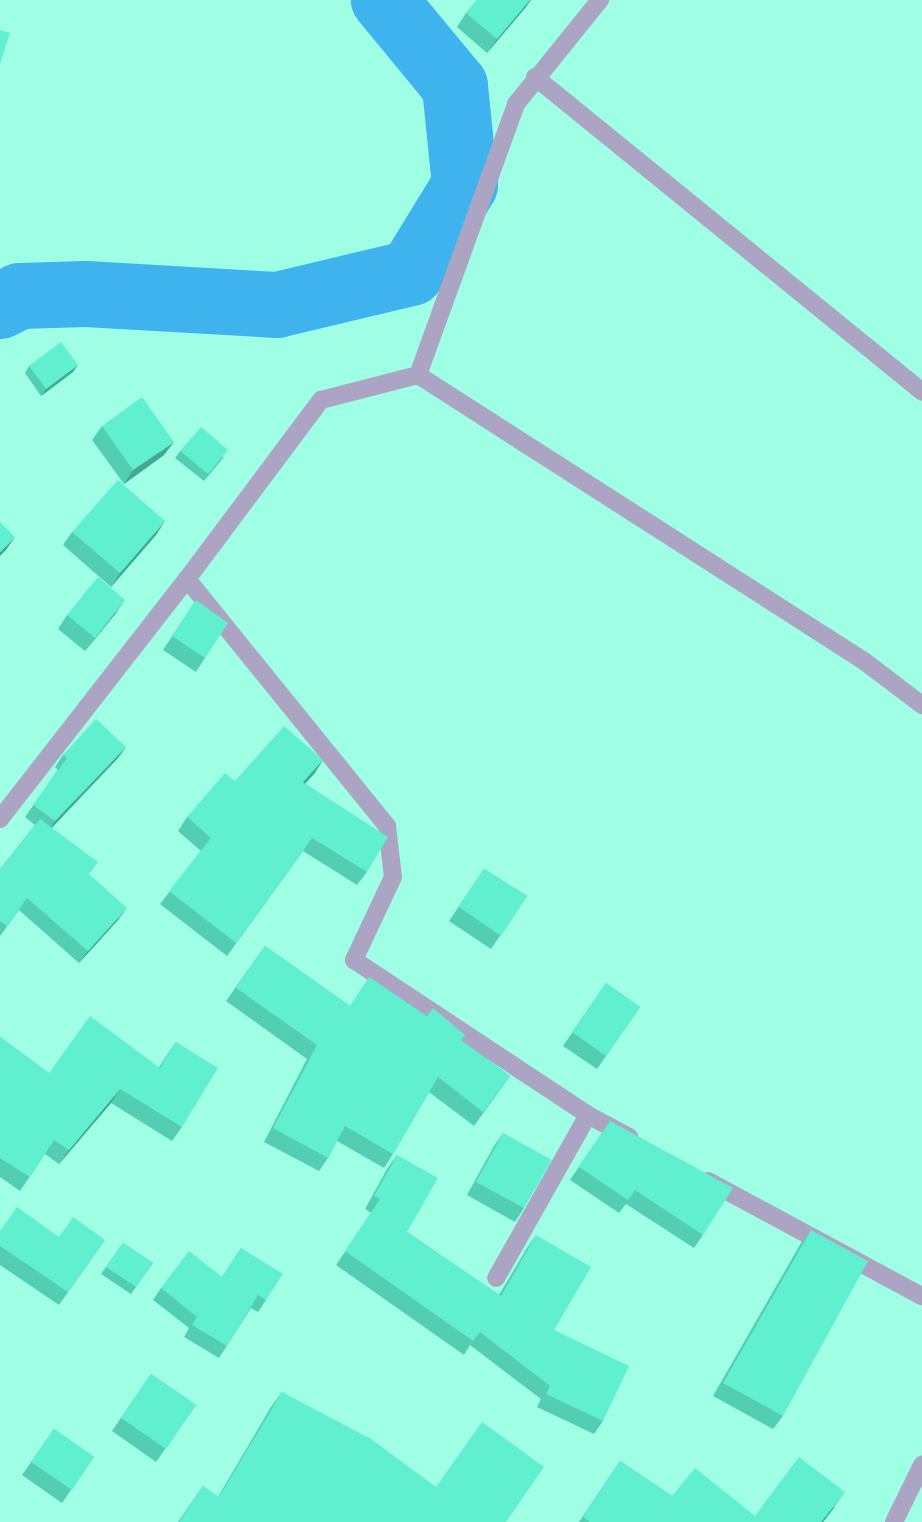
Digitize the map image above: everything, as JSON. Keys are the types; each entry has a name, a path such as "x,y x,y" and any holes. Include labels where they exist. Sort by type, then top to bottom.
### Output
{"street":[{"path":"418,375 516,104 535,77 600,0"},
{"path":"535,77 922,392"},
{"path":"0,819 187,579 321,400 418,375 864,661 922,705"},
{"path":"187,579 387,826 393,877 354,960 588,1115 651,1149"},
{"path":"496,1278 588,1115"},
{"path":"693,1172 922,1296"},
{"path":"894,1522 922,1465"}],"building":[{"path":"477,0 530,0 497,39 466,13"},
{"path":"0,30 10,33 0,64"},
{"path":"61,342 78,365 46,389 29,366"},
{"path":"142,397 174,442 133,470 102,426"},
{"path":"201,427 228,450 208,474 180,451"},
{"path":"118,480 165,521 120,573 72,532"},
{"path":"0,522 15,537 0,552"},
{"path":"98,577 125,600 95,638 67,615"},
{"path":"196,600 228,623 205,658 172,636"},
{"path":"96,719 126,747 55,821 33,805 67,758 63,755"},
{"path":"284,726 323,760 303,782 388,837 367,872 312,838 236,943 169,891 211,838 187,817 225,773 235,781"},
{"path":"40,819 98,862 89,874 127,908 88,951 27,898 7,926 0,921 0,869"},
{"path":"484,869 527,896 501,936 459,907"},
{"path":"265,946 350,1006 369,977 427,1016 433,1008 465,1035 461,1040 510,1076 483,1112 438,1077 393,1154 345,1126 328,1158 273,1128 317,1045 236,988"},
{"path":"606,983 640,1007 606,1056 572,1032"},
{"path":"90,1016 160,1068 176,1042 218,1068 182,1127 120,1089 69,1150 54,1140 30,1177 0,1158 0,1037 49,1073"},
{"path":"610,1121 733,1188 703,1235 635,1190 628,1200 579,1167"},
{"path":"503,1133 552,1160 524,1208 476,1182"},
{"path":"397,1155 438,1178 407,1232 501,1296 536,1235 591,1267 554,1330 629,1366 603,1421 546,1394 550,1386 480,1332 473,1341 345,1251 380,1199 374,1196"},
{"path":"17,1207 59,1237 73,1217 105,1240 68,1292 0,1246 0,1231"},
{"path":"811,1230 868,1261 783,1416 723,1383"},
{"path":"123,1243 153,1263 136,1287 106,1267"},
{"path":"241,1248 283,1274 266,1300 258,1295 227,1346 192,1325 197,1317 161,1288 189,1251 222,1277"},
{"path":"151,1374 196,1405 166,1449 121,1418"},
{"path":"282,1392 371,1439 436,1487 482,1422 544,1467 506,1522 179,1522 203,1486 219,1497"},
{"path":"54,1429 94,1457 72,1490 31,1462"},
{"path":"799,1457 845,1492 821,1522 590,1522 583,1517 620,1461 672,1496 695,1468 755,1516"}],"waterway":[{"path":"0,306 20,296 86,294 277,305 411,273 465,185 455,86 384,0"}]}
